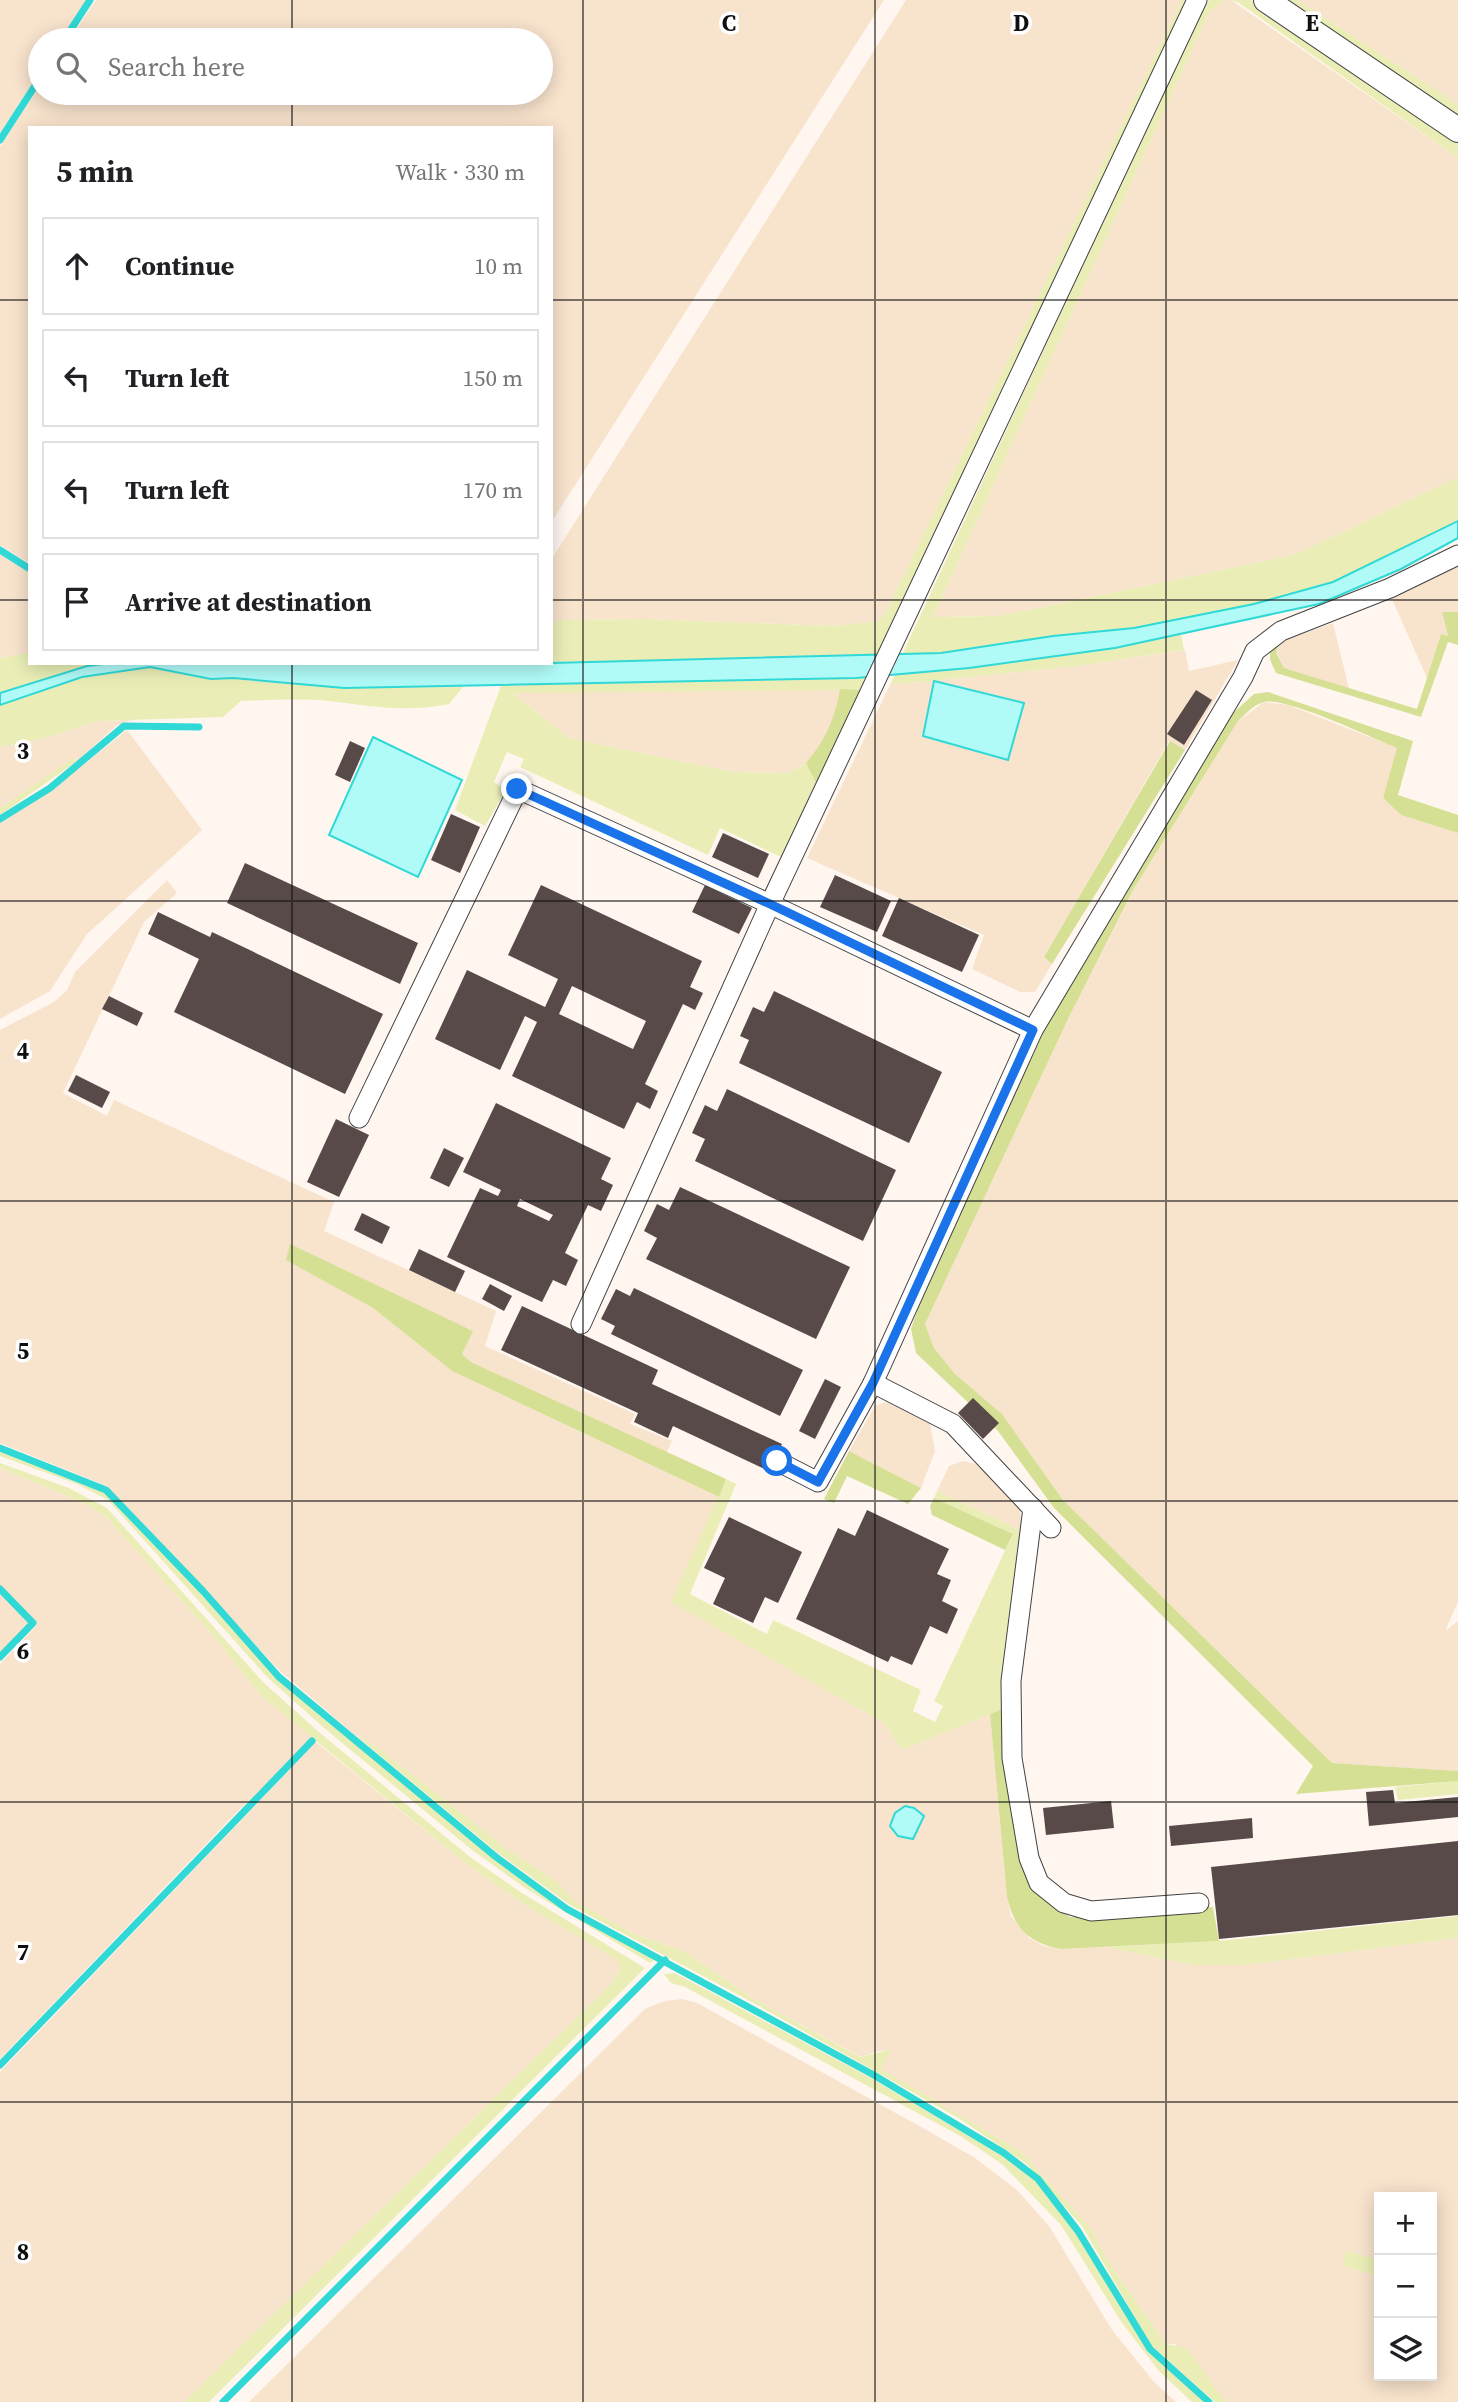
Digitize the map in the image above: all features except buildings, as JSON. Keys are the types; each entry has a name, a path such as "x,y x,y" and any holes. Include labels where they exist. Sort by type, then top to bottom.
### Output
{"street":[{"path":"581,1324 770,904 1048,321 1197,0"},
{"path":"1266,0 1458,130"},
{"path":"777,1461 818,1482 873,1383 1033,1030 1243,677 1255,651 1281,631 1390,588 1458,555"},
{"path":"359,1118 517,789 770,904 1033,1030"},
{"path":"873,1383 953,1424 1051,1528"},
{"path":"1033,1508 1016,1627 1011,1707 1012,1758 1029,1858 1039,1884 1064,1903 1091,1910 1199,1903"}],"shaded area":[{"path":"0,0 86,0 68,28 28,28 28,90 0,133"},
{"path":"96,0 884,0 553,520 553,126 28,126 28,563 0,545 0,147 28,104 553,105 553,28 77,28"},
{"path":"906,0 1182,0 885,614 878,621 833,626 646,619 559,620 553,625 553,557"},
{"path":"1231,0 1458,158 1458,477 1294,555 999,616 933,617 1209,13 1223,1"},
{"path":"1297,0 1458,0 1458,106 1441,93"},
{"path":"0,554 28,572 28,652 0,658"},
{"path":"1458,567 1458,612 1442,612 1448,636 1441,634 1427,678 1391,597"},
{"path":"1333,623 1349,689 1284,668 1276,653 1278,643"},
{"path":"1185,650 1189,671 1238,660 1185,750 1169,741 1044,957 1052,964 1035,992 1020,992 972,969 984,935 807,858 890,685 1077,666"},
{"path":"840,689 836,716 821,744 806,763 789,773 733,772 569,738 512,692"},
{"path":"1264,702 1288,705 1398,748 1383,798 1401,815 1458,833 1458,1602 1445,1631 1458,1621 1458,1771 1332,1763 1063,1500 1002,1414 955,1374 934,1348 925,1324 1068,1019 1133,890 1238,721"},
{"path":"132,720 116,726 76,762 75,758 0,808 0,747 45,738 98,721"},
{"path":"127,730 202,830 87,934 50,991 0,1019 0,823 50,791"},
{"path":"167,880 177,893 144,922 63,1093 107,1116 114,1100 334,1202 324,1231 496,1311 485,1346 635,1414 630,1424 672,1441 666,1454 471,1362 462,1354 472,1330 287,1260 373,1308 452,1371 719,1497 672,1602 884,1723 902,1750 990,1714 1007,1897 1011,1916 1029,1938 1044,1946 1062,1949 1105,1947 1194,1965 1244,1965 1458,1938 1458,2402 1226,2402 1175,2344 1166,2344 1110,2264 1089,2226 1020,2151 880,2069 891,2050 861,2057 752,1998 684,1951 634,1934 572,1900 559,1883 507,1849 377,1747 354,1734 280,1671 107,1486 0,1443 0,1030 54,1002 67,990 75,972"},
{"path":"885,1402 902,1403 921,1413 930,1424 935,1451 921,1488 849,1451 875,1406"},
{"path":"963,1461 980,1465 1014,1500 1020,1510 1022,1531 937,1491 949,1466"},
{"path":"0,1468 86,1504 109,1520 216,1639 260,1695 314,1739 236,1813 0,2059 0,1664 37,1625 0,1586"},
{"path":"0,1594 29,1623 0,1653"},
{"path":"316,1742 464,1862 522,1903 618,1960 621,1968 612,1983 184,2402 0,2402 0,2072"},
{"path":"682,1999 697,2003 930,2132 975,2158 1017,2190 1049,2226 1112,2330 1154,2382 1176,2402 249,2402 645,2009 665,2001"}],"green space":[{"path":"1182,0 1191,0 879,655 553,662 553,625 559,620 646,619 833,626 878,621 885,614"},
{"path":"1209,0 1231,0 1223,1 1209,13 933,617 999,616 1294,555 1458,477 1458,521 1333,582 1254,604 1134,628 1053,636 941,653 902,655 1199,14"},
{"path":"1231,0 1251,0 1458,136 1458,158 1239,3"},
{"path":"1277,0 1297,0 1441,93 1458,106 1458,121"},
{"path":"1442,612 1458,612 1458,645 1448,642 1421,717 1276,673 1271,660 1271,650 1278,643 1276,653 1284,668 1417,709 1441,634 1448,636"},
{"path":"1181,634 1184,650 1077,666 890,685 895,675 1115,648"},
{"path":"28,652 28,665 96,665 0,693 0,658"},
{"path":"150,667 267,682 463,687 449,704 434,707 389,708 285,699 241,701 223,717 98,721 45,738 0,747 0,705 82,677"},
{"path":"867,677 861,690 513,693 569,738 733,772 789,773 806,763 816,783 781,857 720,828 708,855 520,767 524,759 507,752 494,782 506,790 485,826 455,810 501,686"},
{"path":"840,689 861,690 816,783 806,763 829,728"},
{"path":"1268,692 1413,741 1398,795 1458,815 1458,833 1401,815 1383,798 1397,748 1330,719 1275,702 1257,705 1238,721 1133,890 1068,1019 925,1324 934,1348 955,1374 1002,1414 1063,1500 1332,1763 1458,1771 1458,1781 1296,1794 1313,1766 1054,1508 998,1431 916,1353 911,1329 919,1305 1043,1030 1119,895 1232,714 1254,694"},
{"path":"1170,741 1185,750 1052,964 1044,957"},
{"path":"74,758 76,762 0,815 0,808"},
{"path":"290,1244 473,1331 462,1354 471,1362 726,1479 719,1497 452,1371 373,1308 286,1260"},
{"path":"0,1450 104,1492 202,1593 277,1679 495,1860 569,1912 656,1959 650,1963 525,1888 472,1850 324,1728 267,1677 108,1500 77,1484 0,1456"},
{"path":"849,1451 921,1488 908,1504 847,1476 834,1503 824,1499"},
{"path":"0,1463 69,1488 107,1508 264,1683 319,1732 470,1857 522,1893 645,1968 209,2402 184,2402 612,1983 621,1968 617,1960 522,1903 464,1862 260,1695 216,1639 109,1520 86,1504 0,1468"},
{"path":"726,1479 736,1484 690,1594 767,1634 773,1620 921,1690 913,1711 935,1722 943,1706 934,1701 1013,1534 934,1498 937,1491 1022,1531 1005,1708 902,1750 884,1723 671,1602"},
{"path":"934,1498 1013,1534 1005,1550 932,1515 930,1506"},
{"path":"1005,1708 1021,1850 1056,1908 1070,1917 1087,1917 1213,1907 1219,1941 1062,1949 1041,1943 1025,1933 1014,1918 1007,1897 990,1714"},
{"path":"354,1734 377,1747 507,1849 559,1883 573,1900 634,1934 684,1951 752,1998 860,2057 892,2049 881,2069 1020,2151 1089,2226 1110,2264 1166,2344 1187,2348 1226,2402 1215,2402 1151,2345 1082,2226 1027,2164 960,2119 750,2001 570,1905 498,1853"},
{"path":"1458,1781 1458,1794 1398,1800 1395,1787"},
{"path":"1458,1916 1458,1938 1244,1965 1193,1965 1105,1947 1219,1941"},
{"path":"675,1973 869,2077 1003,2156 1036,2182 1076,2232 1148,2350 1206,2402 1192,2402 1159,2371 1122,2323 1061,2225 1003,2165 962,2137 685,1987 671,1983 664,1974"},
{"path":"1346,2251 1374,2259 1374,2275 1343,2266"}],"water":[{"path":"1458,521 1458,538 1401,569 1319,604 1115,648 969,668 856,678 344,688 233,678 211,679 150,667 82,677 0,705 0,693 96,665 553,665 941,653 1053,636 1134,628 1254,604 1333,582"},
{"path":"934,681 1024,703 1008,760 923,736"},
{"path":"373,737 462,780 418,877 329,835"},
{"path":"905,1806 914,1808 924,1816 913,1839 898,1836 890,1826 895,1813"}],"waterway":[{"path":"72,28 90,0"},
{"path":"0,140 28,97"},
{"path":"0,550 28,568"},
{"path":"0,819 50,788 124,726 199,727"},
{"path":"0,1448 106,1490 203,1591 279,1677 496,1857 567,1909 872,2074 1004,2153 1038,2179 1078,2231 1150,2349 1209,2402"},
{"path":"0,1589 33,1623 0,1657"},
{"path":"0,2065 312,1741"},
{"path":"223,2402 665,1960"}],"route":[{"path":"517,789 770,904 1033,1030 873,1383 818,1482 777,1461"}]}
